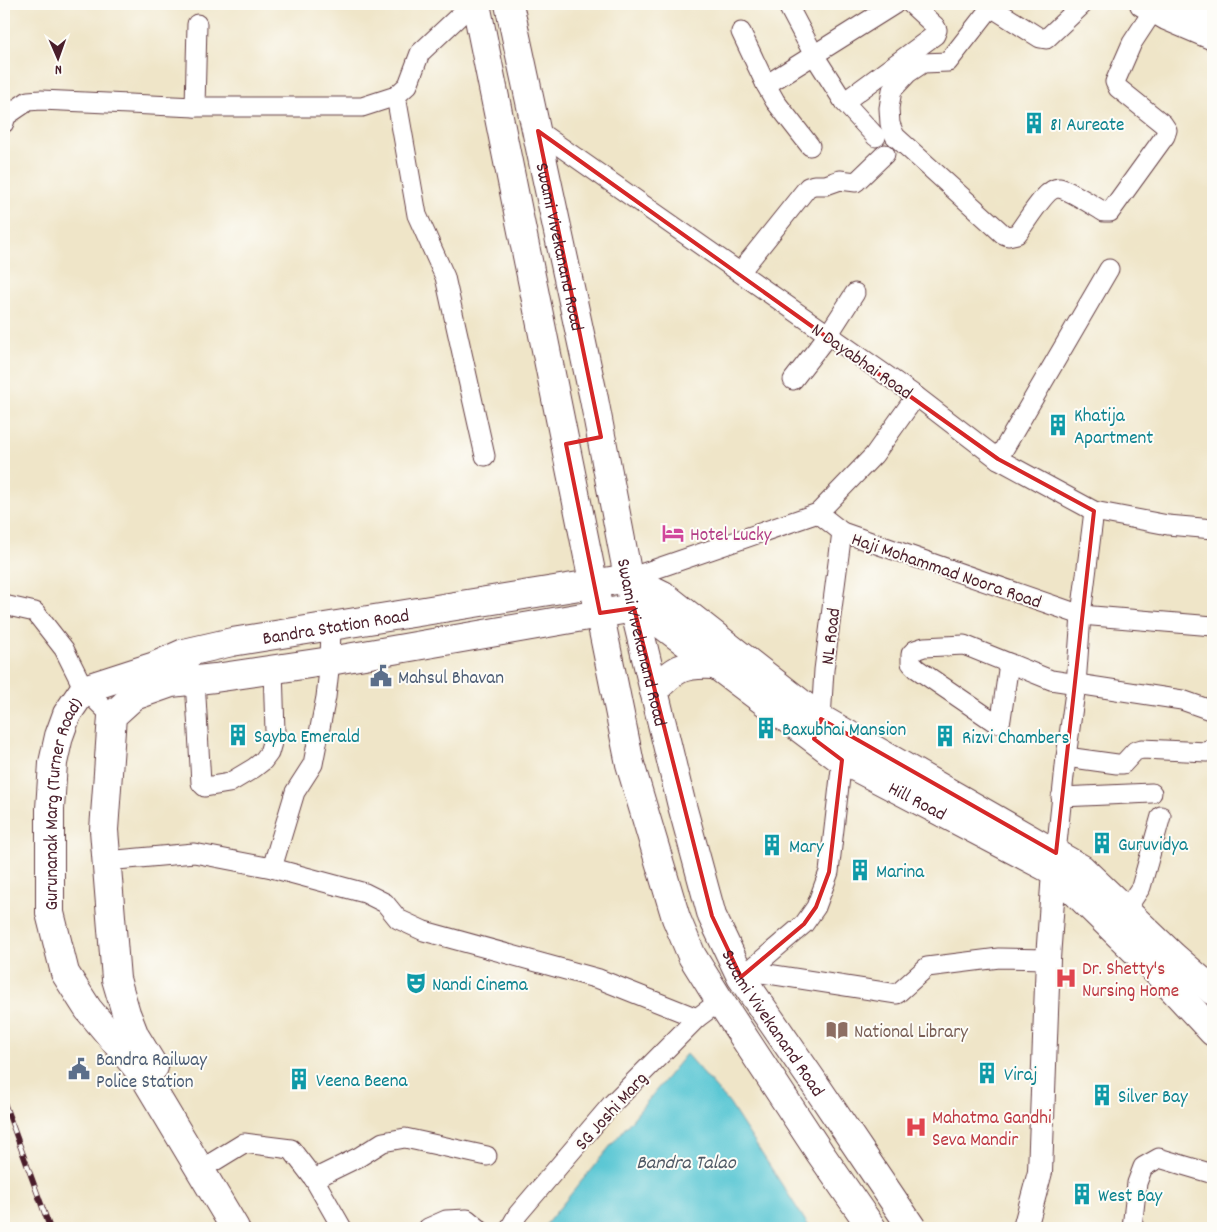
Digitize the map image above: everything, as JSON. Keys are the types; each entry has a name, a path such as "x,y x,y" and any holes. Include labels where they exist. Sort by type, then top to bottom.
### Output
{"main road":[{"name":"Swami Vivekanand Road","path":"474,4 566,444 630,764 676,918 692,956 720,1001 872,1228"},
{"name":"Swami Vivekanand Road","path":"509,4 538,131 634,608 681,802 712,916 785,1039 912,1228"},
{"path":"566,444 601,437"},
{"name":"Bandra Station Road","path":"84,689 155,666 184,653 232,642 629,578"},
{"name":"Hill Road","path":"629,578 663,595 818,729 842,760 1055,862"},
{"path":"600,613 634,608"},
{"name":"Hill Road","path":"634,608 660,624 714,665 818,729 1055,862 1118,918 1213,991"},
{"name":"Bandra Station Road","path":"112,716 134,696 171,683 330,661 600,613"},
{"path":"654,691 668,676 681,667 698,664 714,665"},
{"name":"Gurunanak Marg (Turner Road)","path":"84,689 67,714 59,736 53,763 50,809 50,912 65,973 88,1009 144,1076 235,1228"},
{"name":"Gurunanak Marg (Turner Road)","path":"112,716 104,830 116,979 135,1036 252,1228"},
{"name":"Hill Road","path":"1118,918 1159,974 1213,1032"}],"street":[{"path":"4,123 6,116 28,101 41,100 196,107 362,107 396,96 408,86 420,53 474,4"},
{"path":"787,4 814,55 844,102 876,137"},
{"path":"766,85 895,4"},
{"path":"844,102 935,35 935,26 911,4"},
{"path":"1083,4 1046,39 1040,38 991,7 948,62 923,63 908,73 892,90 888,108 890,124 895,136 1003,234 1008,236 1017,234 1052,189 1061,188 1104,212 1110,212 1165,136 1167,130 1163,124 1118,88 1115,82 1132,43 1163,8"},
{"path":"1163,8 1213,20"},
{"path":"1163,8 1213,38"},
{"path":"196,107 197,24"},
{"path":"741,32 775,101 810,146"},
{"path":"396,96 417,215 445,277 485,456"},
{"name":"N Dayabhai Road","path":"538,131 916,396 998,459 1094,511 1168,525 1213,528"},
{"path":"740,272 808,187 826,185 840,180 856,182 885,154"},
{"path":"998,459 1109,270"},
{"path":"793,380 828,335 855,294"},
{"path":"629,578 818,513 874,455 916,396"},
{"path":"1025,1228 1040,1172 1048,959 1055,862 1076,684 1080,615 1094,511"},
{"name":"Haji Mohammad Noora Road","path":"818,513 842,532 1080,615 1213,626"},
{"name":"NL Road","path":"818,729 842,532"},
{"path":"4,605 35,612 64,649 84,689 112,716"},
{"path":"272,868 295,792 313,764 326,697 332,627"},
{"path":"1009,663 1001,719 1000,722 996,723 917,669 911,663 911,654 915,650 924,647 964,646 1009,663 1051,680 1182,700 1213,711"},
{"path":"184,653 195,680 201,783 205,787 230,784 263,761 269,753 274,732 273,669"},
{"path":"1066,757 1123,764 1135,751 1142,749 1207,752 1213,748"},
{"path":"745,974 804,924 816,907 829,872 842,760"},
{"path":"1062,796 1152,793"},
{"path":"1118,918 1141,887 1161,816"},
{"path":"106,861 194,853 272,868 365,893 384,903 398,919 424,931 599,979 697,1018"},
{"path":"745,974 897,994 927,967 999,958 1048,959"},
{"name":"SG Joshi Marg","path":"510,1228 518,1214 612,1105 697,1018 720,1001"},
{"path":"314,1179 359,1157 383,1142 405,1138 487,1156"},
{"path":"213,1162 244,1143 291,1149 314,1179 342,1228"},
{"path":"1132,1228 1137,1183 1144,1167 1159,1158 1213,1174"},
{"path":"428,1228 446,1220 467,1219 478,1228"}],"highlighted area":[{"path":"538,131 998,459 1094,511 1056,853 821,719 814,739 842,760 829,872 816,907 804,924 741,977 712,916 634,608 600,613 566,444 601,437"}],"water":[{"name":"Bandra Talao","path":"686,1054 729,1103 810,1228 543,1228"}],"railway":[{"path":"4,1102 50,1228"}],"place":[{"name":"81 Aureate","path":"1034,123"},
{"name":"Khatija Apartment","path":"1058,425"},
{"name":"Hotel Lucky","path":"673,533"},
{"name":"Mahsul Bhavan","path":"381,676"},
{"name":"Baxubhai Mansion","path":"766,728"},
{"name":"Sayba Emerald","path":"238,735"},
{"name":"Rizvi Chambers","path":"945,736"},
{"name":"Guruvidya","path":"1102,843"},
{"name":"Mary","path":"772,845"},
{"name":"Marina","path":"860,870"},
{"name":"Dr. Shetty's Nursing Home","path":"1066,978"},
{"name":"Nandi Cinema","path":"416,983"},
{"name":"National Library","path":"837,1030"},
{"name":"Bandra Railway Police Station","path":"79,1069"},
{"name":"Viraj","path":"987,1073"},
{"name":"Veena Beena","path":"299,1079"},
{"name":"Silver Bay","path":"1102,1095"},
{"name":"Mahatma Gandhi Seva Mandir","path":"916,1127"},
{"name":"West Bay","path":"1082,1194"}]}
